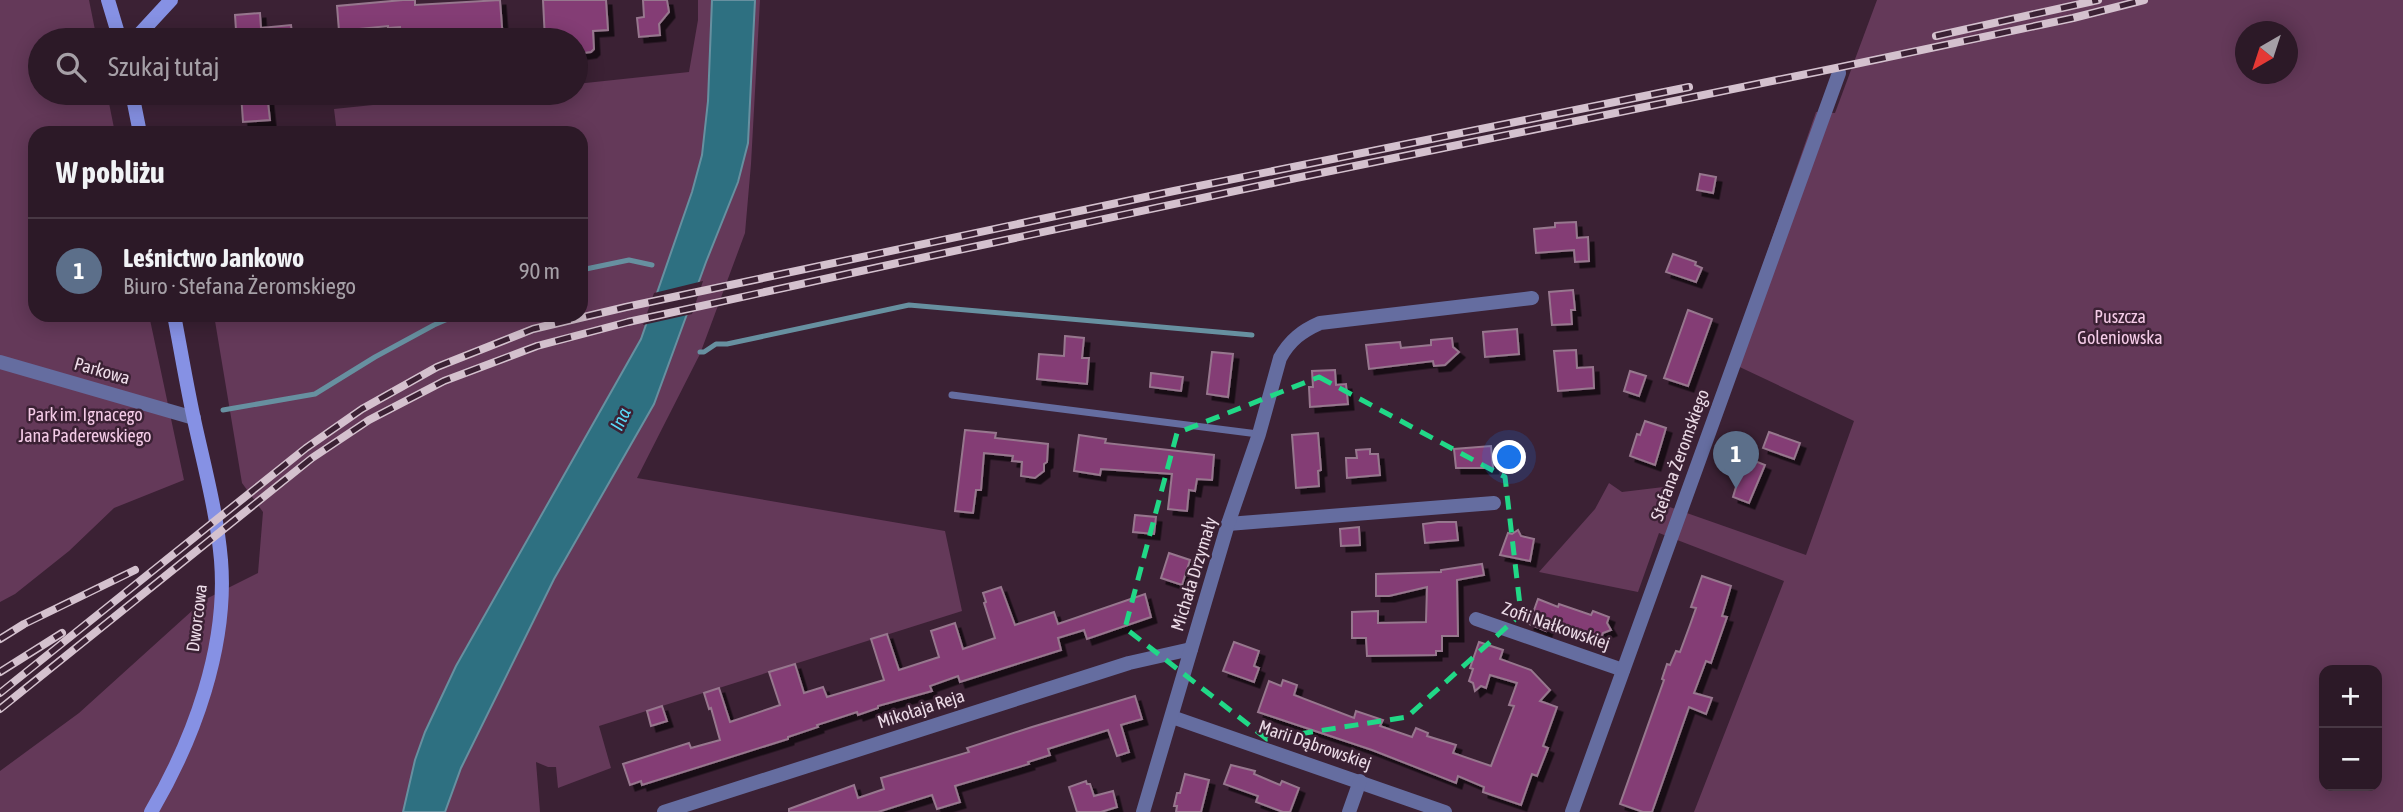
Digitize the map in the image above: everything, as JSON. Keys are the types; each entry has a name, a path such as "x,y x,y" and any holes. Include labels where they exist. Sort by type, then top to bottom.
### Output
{"street":[{"path":"108,0 116,28"},
{"path":"145,28 171,0"},
{"name":"Stefana Żeromskiego","path":"1572,812 1839,73"},
{"path":"134,105 138,126"},
{"name":"Michała Drzymały","path":"1143,812 1228,524 1285,348 1302,331 1320,323 1532,298"},
{"name":"Dworcowa","path":"151,812 177,761 196,714 217,634 221,597 221,560 210,492 175,322"},
{"name":"Parkowa","path":"0,362 194,418"},
{"path":"1228,524 1494,503"},
{"name":"Zofii Nałkowskiej","path":"1476,619 1623,670"},
{"name":"Mikołaja Reja","path":"664,812 1129,663 1191,649"},
{"name":"Marii Dąbrowskiej","path":"1172,717 1445,812"},
{"path":"1349,812 1360,781"}],"lane":[{"path":"953,395 1259,434"}],"highlighted area":[{"path":"1319,377 1505,477 1521,614 1407,717 1267,739 1125,628 1177,433"}],"green space":[{"name":"Park im. Ignacego Jana Paderewskiego","path":"0,0 89,0 95,28 28,28 28,105 109,105 114,126 28,126 28,322 150,322 184,480 114,508 69,551 15,594 0,602"},
{"path":"698,0 760,0 745,233 700,354 637,478 945,531 962,611 599,726 611,768 558,788 556,767 536,762 540,812 0,812 0,771 79,713 204,600 258,573 263,512 242,483 215,322 588,322 588,126 336,126 334,109 373,105 588,105 588,83 689,72 698,20"},
{"name":"Puszcza Goleniowska","path":"1877,0 2403,0 2403,812 1694,812 1784,581 1659,533 1638,592 1539,572 1595,509 1609,483 1622,492 1672,486 1664,505 1806,555 1854,421 1729,362 1816,112 1835,113"}],"water":[{"name":"Ina","path":"712,0 755,0 748,143 738,182 654,404 554,579 461,768 445,812 403,812 415,760 425,732 456,666 641,339 692,192 702,155 708,101"}],"pier":[{"path":"703,281 692,314 643,325 654,293"}],"building":[{"path":"403,0 415,0 415,5 500,0 502,28 339,28 337,6"},
{"path":"543,0 606,0 608,30 593,31 594,49 591,52 588,52 588,28 544,28"},
{"path":"643,0 667,0 669,12 659,24 660,35 639,37 637,18 644,17"},
{"path":"260,13 261,28 236,28 235,15"},
{"path":"291,25 291,28 261,28"},
{"path":"242,105 268,105 270,120 243,122"},
{"path":"1700,174 1716,177 1713,193 1697,190"},
{"path":"1576,222 1577,238 1588,237 1589,261 1575,262 1574,250 1536,253 1534,229 1555,227 1555,223"},
{"path":"1673,254 1696,262 1695,265 1702,268 1696,282 1666,272"},
{"path":"1573,290 1575,310 1571,310 1572,324 1552,325 1549,292"},
{"path":"1688,310 1712,319 1688,386 1664,378"},
{"path":"1517,329 1519,354 1485,357 1483,332"},
{"path":"1065,336 1084,338 1082,358 1089,358 1087,384 1037,379 1039,354 1064,356"},
{"path":"1452,338 1453,347 1459,352 1445,365 1434,366 1433,361 1369,369 1366,345 1400,342 1401,348 1431,345 1431,340"},
{"path":"1576,350 1577,368 1593,367 1594,388 1558,391 1554,351"},
{"path":"1212,352 1233,354 1228,397 1207,394"},
{"path":"1335,370 1336,385 1346,384 1348,404 1310,407 1309,387 1313,387 1312,371"},
{"path":"1630,371 1646,376 1639,396 1624,391"},
{"path":"1151,373 1183,377 1181,391 1150,387"},
{"path":"1645,421 1666,428 1655,465 1630,456 1637,434 1640,435"},
{"path":"965,430 996,433 995,438 1048,444 1044,471 1035,478 1021,476 1022,462 1012,461 1013,456 984,453 981,490 976,490 973,513 955,511"},
{"path":"1769,432 1800,443 1794,459 1763,448"},
{"path":"1318,433 1321,470 1318,471 1319,486 1296,488 1292,435"},
{"path":"1079,435 1106,439 1105,443 1214,455 1212,480 1197,479 1195,491 1189,490 1187,511 1168,509 1172,474 1101,469 1100,475 1074,471"},
{"path":"1491,446 1493,468 1456,468 1454,449"},
{"path":"1370,449 1370,454 1378,454 1380,475 1347,478 1346,458 1357,458 1356,450"},
{"path":"1745,457 1765,465 1749,503 1733,497"},
{"path":"1135,515 1156,517 1154,534 1133,532"},
{"path":"1456,522 1458,540 1425,543 1423,524"},
{"path":"1359,527 1360,545 1341,546 1340,529"},
{"path":"1518,530 1521,536 1534,539 1530,561 1500,555 1508,533 1512,534"},
{"path":"1169,553 1190,560 1182,585 1161,578"},
{"path":"1482,564 1484,575 1457,580 1458,636 1442,636 1442,651 1436,651 1436,655 1367,656 1366,638 1352,638 1352,612 1378,611 1378,623 1426,622 1427,587 1389,596 1376,596 1376,574 1441,572"},
{"path":"1702,576 1731,586 1722,616 1727,617 1711,663 1706,661 1694,693 1712,698 1706,714 1689,707 1652,812 1643,812 1620,804 1664,680 1662,679 1667,664 1670,665 1676,651 1680,652 1690,625 1696,608 1691,607"},
{"path":"1001,587 1015,625 1054,612 1058,624 1145,594 1151,617 1087,639 1084,630 1058,638 1061,650 960,682 958,676 930,686 932,691 817,725 818,727 788,739 642,785 641,781 630,785 623,764 689,743 691,748 720,740 704,693 719,688 730,722 780,705 769,672 795,664 804,693 823,687 827,697 884,680 871,639 887,634 899,670 939,657 931,631 955,623 963,649 995,638 983,593"},
{"path":"1538,599 1558,607 1559,604 1591,615 1593,611 1609,617 1607,623 1611,630 1603,633 1601,639 1550,621 1546,631 1529,624"},
{"path":"1234,642 1259,651 1254,666 1259,668 1254,682 1223,671"},
{"path":"1479,642 1503,650 1500,659 1531,670 1550,690 1540,701 1557,707 1543,746 1548,748 1537,776 1532,774 1521,805 1483,792 1484,787 1458,776 1456,783 1372,750 1258,712 1269,681 1281,686 1283,680 1297,685 1294,695 1354,718 1356,711 1383,720 1380,726 1412,737 1416,728 1428,733 1427,736 1456,745 1453,753 1491,766 1514,706 1509,705 1517,683 1490,675 1486,688 1481,686 1475,691 1473,683 1469,681 1473,669 1470,668"},
{"path":"1135,696 1142,719 1121,725 1129,752 1117,756 1108,730 1048,749 1050,755 1028,762 1029,764 955,786 960,802 937,809 932,795 878,812 789,812 789,809 854,785 858,798 884,789 881,778 969,752 967,748"},
{"path":"662,706 667,721 651,726 647,711"},
{"path":"1231,765 1255,771 1254,774 1280,785 1282,781 1299,788 1290,812 1256,802 1258,796 1224,784"},
{"path":"1185,774 1209,780 1201,812 1176,812 1177,806 1174,806 1177,793 1180,793"},
{"path":"1086,781 1090,784 1094,796 1113,791 1117,807 1101,812 1077,812 1069,787"}],"waterway":[{"path":"588,269 629,260 652,265"},
{"path":"700,352 716,344 727,344 909,305 1252,335"},
{"path":"223,410 315,394 375,357 441,322"}],"railway":[{"path":"1936,36 2098,0"},
{"path":"0,709 312,458 369,420 444,381 537,346 628,322 893,264 1296,178 1841,67 2073,18 2144,0"},
{"path":"588,316 1174,191 1689,87"},
{"path":"0,693 306,448 362,409 437,367 533,329 563,322"},
{"path":"0,639 24,624 135,570"},
{"path":"0,672 62,633"}],"place":[{"name":"Leśnictwo Jankowo","path":"1736,489"}]}
